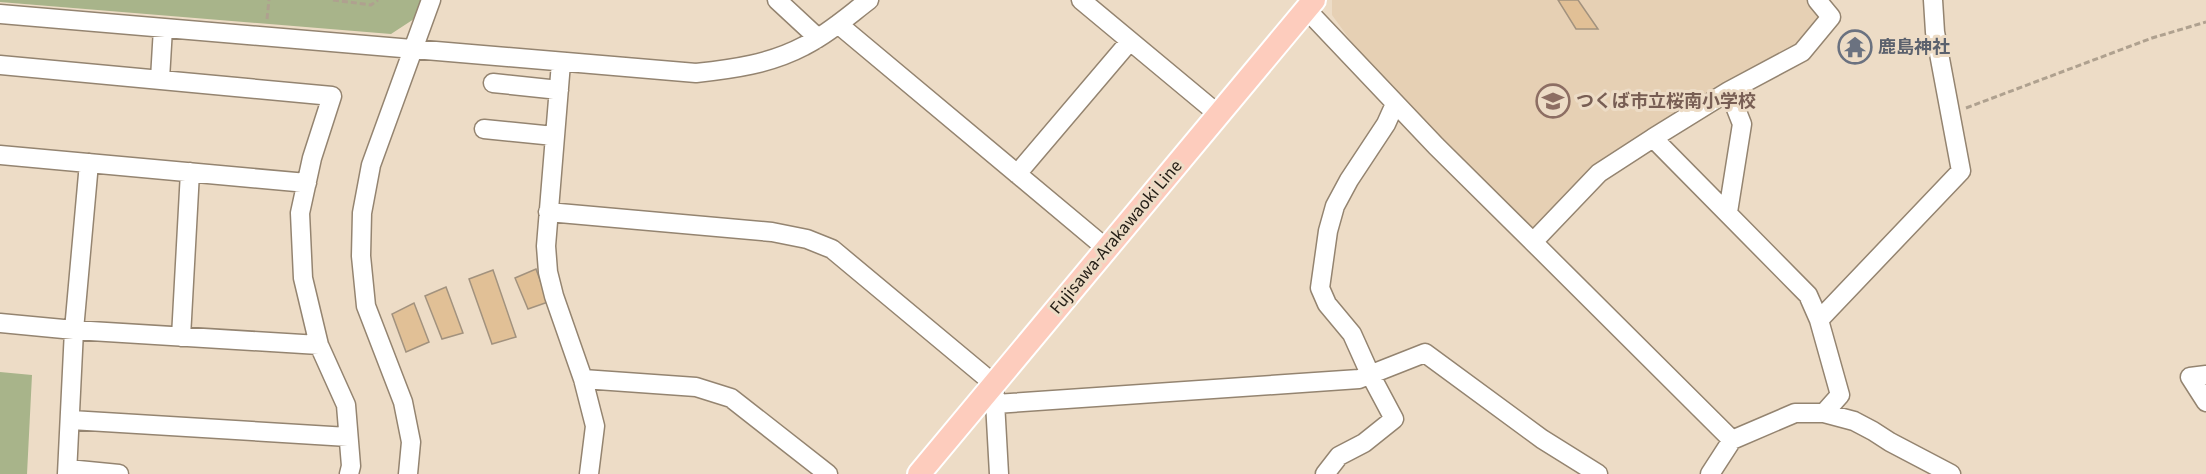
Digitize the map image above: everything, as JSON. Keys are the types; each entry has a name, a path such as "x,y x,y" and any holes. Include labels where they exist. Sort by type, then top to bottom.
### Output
{"main road":[{"name":"Fujisawa-Arakawaoki Line","path":"919,474 994,394 1107,249 1310,5"}],"street":[{"path":"408,474 411,442 404,402 366,306 362,256 362,213 371,165 431,0"},
{"path":"777,0 818,38"},
{"path":"0,14 561,63 705,72 735,69 770,60 804,46 869,0"},
{"path":"1081,0 1218,114"},
{"path":"1533,242 1599,173 1729,91 1802,52 1831,17 1817,0"},
{"path":"1819,320 1961,171 1935,32 1933,0"},
{"path":"1310,5 1395,104 1732,440"},
{"path":"838,24 1107,249"},
{"path":"159,79 163,28"},
{"path":"1017,174 1130,41"},
{"path":"561,63 546,246 548,272 554,296 584,379 595,426 589,474"},
{"path":"0,65 332,96 312,159 300,213 303,278 319,345 346,405 351,466 349,474"},
{"path":"493,83 559,90"},
{"path":"1728,212 1742,124 1729,91"},
{"path":"1325,474 1339,456 1364,443 1394,419 1352,334 1328,304 1320,288 1328,231 1335,206 1349,180 1386,124 1395,104"},
{"path":"484,129 554,136"},
{"path":"1653,138 1808,295 1819,320 1840,395 1824,413"},
{"path":"0,155 307,183"},
{"path":"89,163 74,330 68,471 119,474"},
{"path":"181,336 190,172"},
{"path":"548,212 772,232 807,239 832,249 994,394 1359,378 1425,353 1542,439 1598,474"},
{"path":"0,323 74,330 319,345"},
{"path":"2206,375 2190,377 2206,402"},
{"path":"584,379 696,387 731,398 828,474"},
{"path":"994,394 999,474"},
{"path":"1710,474 1732,440 1795,413 1824,413 1854,421 1951,474"},
{"path":"71,420 348,437"}],"path":[{"path":"266,28 269,0"},
{"path":"333,0 371,5 378,0"},
{"path":"1950,114 2152,38 2206,22"}],"shaded area":[{"name":"つくば市立桜南小学校","path":"1332,0 1810,0 1821,13 1822,22 1798,48 1738,80 1532,231 1369,66 1332,15"}],"green space":[{"path":"0,0 422,0 417,17 391,34 0,2"},
{"path":"0,372 32,375 27,474 0,474"}],"building":[{"path":"1558,0 1578,0 1598,29 1576,29"},
{"name":"鹿島神社","path":"1855,38 1864,48 1854,57 1845,46"},
{"path":"536,269 548,302 528,309 515,278"},
{"path":"493,270 516,337 492,344 469,279"},
{"path":"446,287 463,333 442,339 425,296"},
{"path":"414,303 429,342 406,352 392,314"}],"place":[{"name":"鹿島神社","path":"1855,47"},
{"name":"つくば市立桜南小学校","path":"1553,101"}]}
